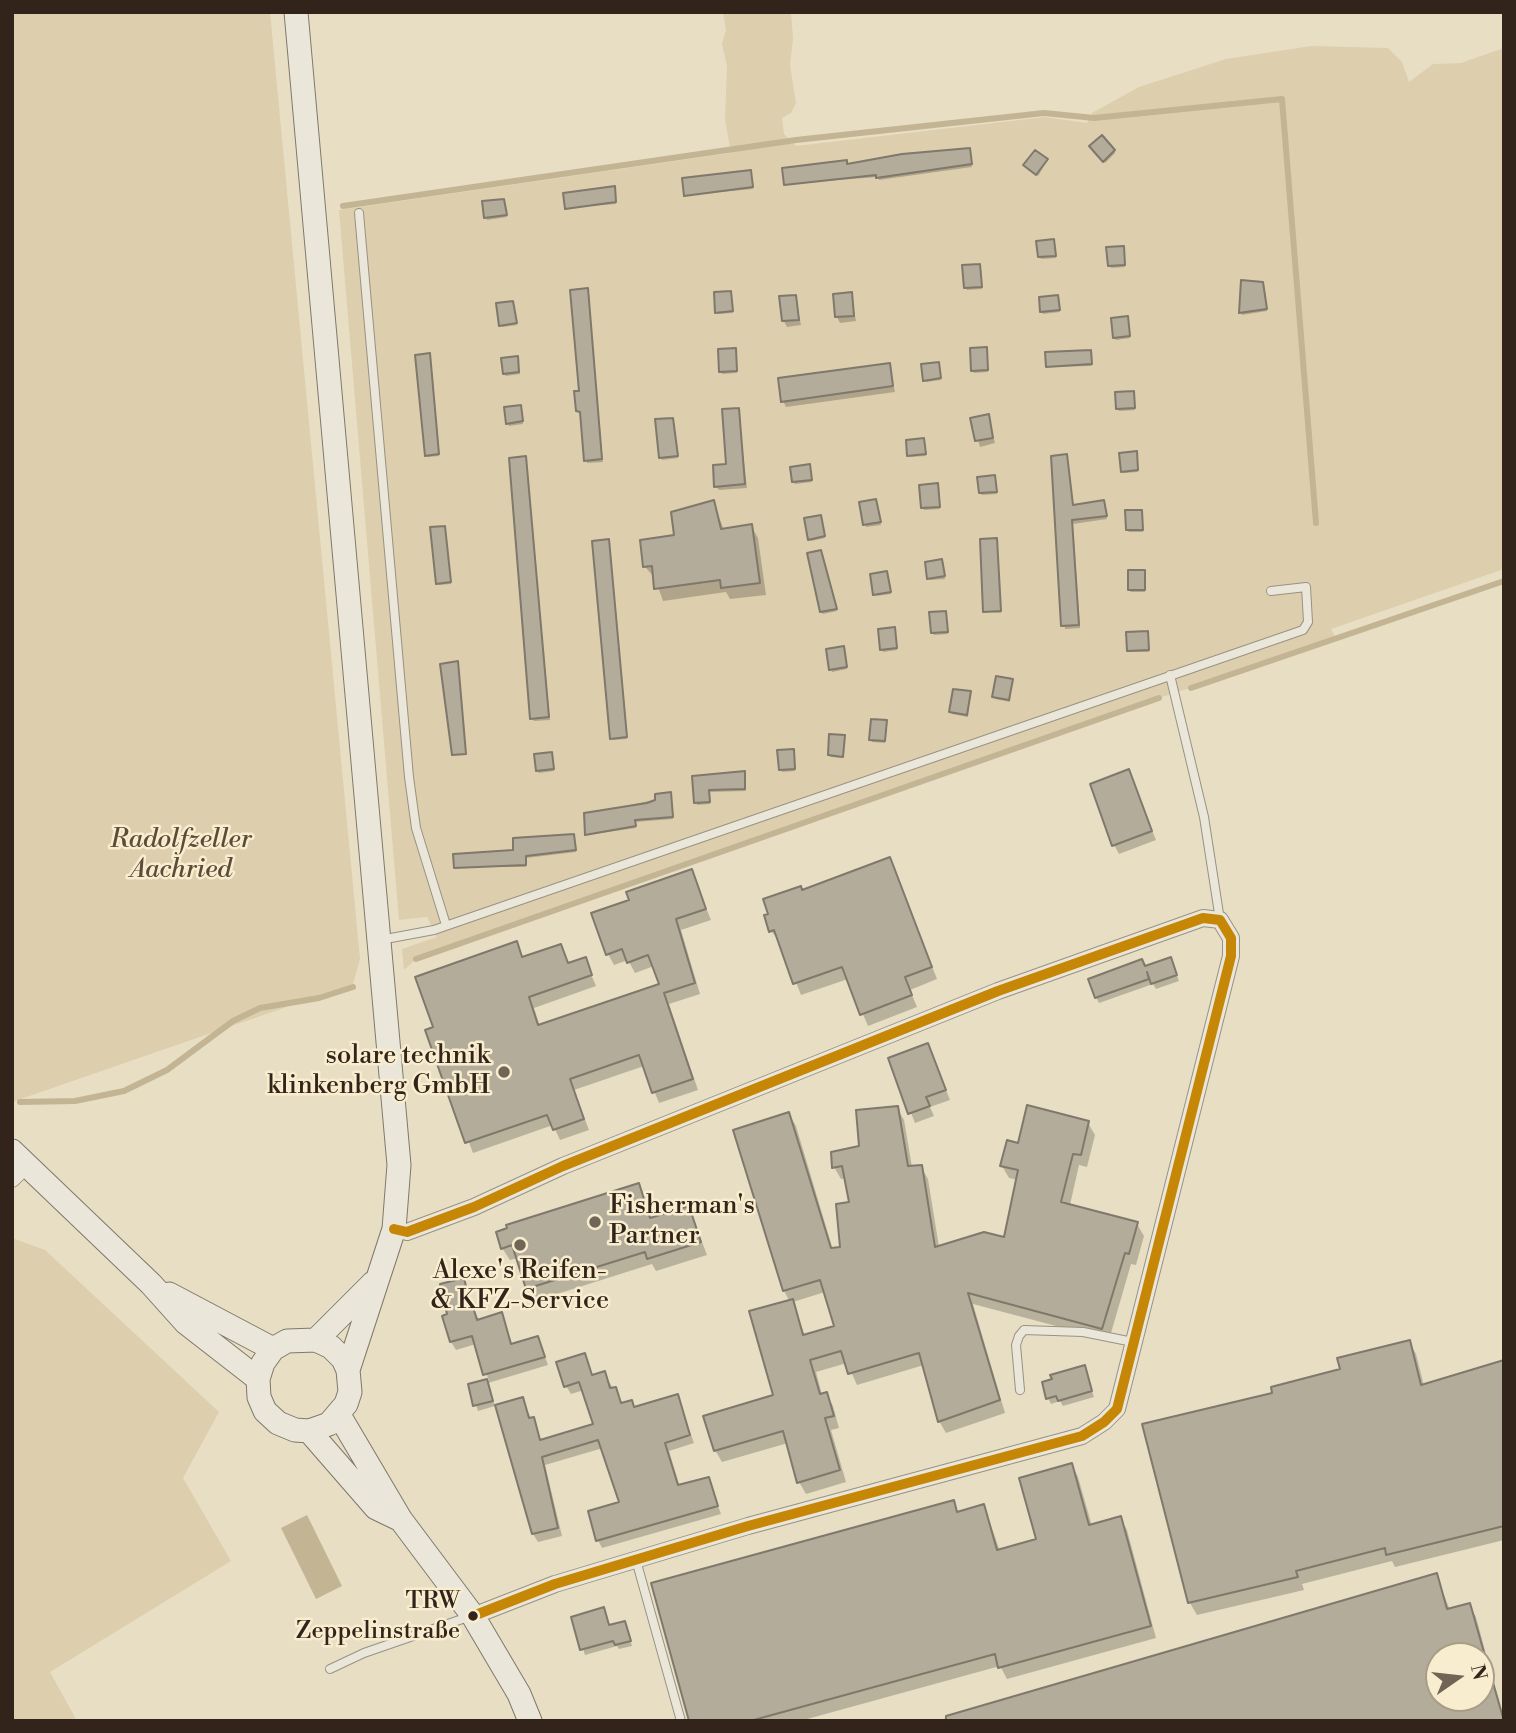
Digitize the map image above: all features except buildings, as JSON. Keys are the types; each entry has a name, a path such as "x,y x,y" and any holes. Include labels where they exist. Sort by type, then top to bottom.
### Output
{"main road":[{"path":"296,12 399,1165 394,1229 348,1370 350,1392 339,1415 329,1424 309,1431 295,1430 278,1423 265,1410 259,1397 258,1379 263,1363 273,1349 287,1341 316,1340 331,1347 348,1370"},
{"path":"17,1165 151,1284 186,1323 258,1379"},
{"path":"316,1340 378,1279"},
{"path":"151,1284 273,1349"},
{"path":"339,1415 401,1520 473,1616 519,1694 530,1721"},
{"path":"309,1431 376,1508 401,1520"}],"street":[{"path":"394,1229 407,1232 463,1211 563,1166 998,991 1203,918 1220,920 1231,937 1231,956 1117,1409 1104,1422 1082,1436 636,1560 555,1584 473,1616"}],"lane":[{"path":"359,213 409,777 420,841 446,925"},
{"path":"378,940 446,925 1303,630 1308,622 1306,587 1271,591"},
{"path":"1170,675 1204,817 1220,920"},
{"path":"1020,1390 1016,1345 1018,1336 1024,1330 1083,1332 1133,1342"},
{"path":"636,1560 681,1721"},
{"path":"330,1669 364,1653 473,1616"}],"green space":[{"name":"Radolfzeller Aachried","path":"12,12 270,12 360,959 353,984 12,1102"},
{"path":"723,12 791,12 793,39 790,65 796,103 791,113 782,118 784,134 796,146 1045,117 1087,123 1092,113 1139,87 1226,59 1311,46 1388,48 1402,62 1409,82 1433,64 1461,63 1504,48 1504,569 1331,629 1337,640 1159,698 416,959 404,970 402,949 437,937 427,917 399,920 339,210 731,153 725,120 727,66 722,44 726,30"},
{"path":"12,1238 45,1250 219,1412 183,1478 231,1561 50,1672 77,1721 12,1721"}],"shaded area":[{"path":"307,1515 342,1586 316,1599 281,1528"}],"waterway":[{"path":"343,206 796,140 1044,113 1094,118 1282,99 1316,523"},
{"path":"1191,688 1504,581"},
{"path":"416,959 1159,698"},
{"path":"20,1102 75,1101 124,1091 167,1070 233,1021 260,1008 319,998 353,987"}],"transit line":[{"path":"394,1229 407,1232 474,1207 563,1166 998,991 1203,918 1220,920 1231,938 1231,956 1117,1409 1104,1422 1082,1436 748,1526 555,1584 473,1616"}],"place":[{"name":"solare technik klinkenberg GmbH","path":"504,1072"},
{"name":"Fisherman's Partner","path":"595,1222"},
{"name":"Alexe's Reifen- & KFZ-Service","path":"520,1245"},
{"name":"TRW Zeppelinstraße","path":"473,1616"}]}
